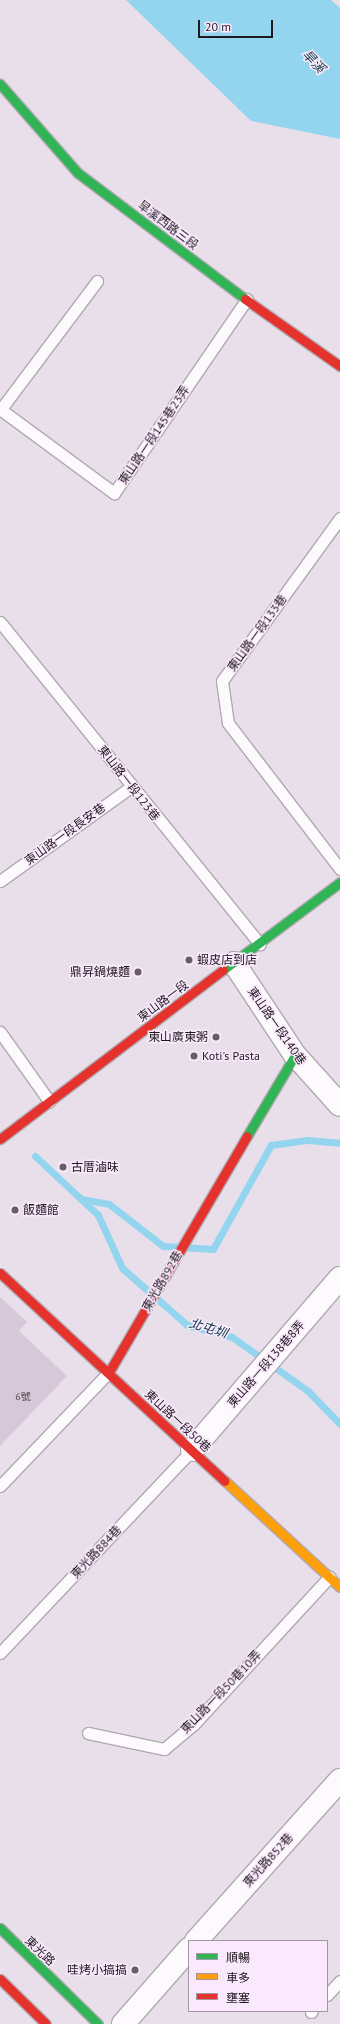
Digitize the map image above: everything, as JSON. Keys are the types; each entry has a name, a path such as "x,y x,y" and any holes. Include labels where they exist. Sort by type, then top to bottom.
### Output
{"street":[{"name":"旱溪西路三段","path":"4,94 78,173 247,299 340,366"},
{"name":"東山路一段","path":"0,1139 260,944 340,882"},
{"name":"東山路一段140巷","path":"234,962 295,1055 340,1105"},
{"name":"東光路892巷","path":"109,1372 295,1055"},
{"name":"東山路一段50巷","path":"0,1273 109,1372 340,1587"},
{"name":"東山路一段138巷8弄","path":"192,1450 340,1278"},
{"name":"東光路852巷","path":"197,1940 340,1780"},
{"name":"東光路","path":"0,1928 98,2024"},
{"path":"122,2024 188,1950"},
{"path":"0,1979 46,2024"}],"lane":[{"path":"0,409 96,281"},
{"name":"東山路一段145巷23弄","path":"0,409 114,493 247,299"},
{"name":"東山路一段133巷","path":"340,518 222,681 228,723 340,869"},
{"name":"東山路一段123巷","path":"0,622 131,787 260,944"},
{"name":"東山路一段長安巷","path":"0,881 131,787"},
{"path":"0,1032 49,1101"},
{"name":"東光路892巷","path":"0,1486 109,1372"},
{"name":"東光路884巷","path":"0,1653 192,1450"},
{"name":"東山路一段50巷10弄","path":"88,1733 164,1749 194,1724 329,1577"},
{"path":"328,1994 340,1980"}],"water":[{"name":"旱溪","path":"126,0 331,0 340,8 340,139 251,121"}],"building":[{"path":"0,1297 27,1322 19,1331 67,1376 0,1446"}],"waterway":[{"name":"北屯圳","path":"81,1199 109,1204 163,1246 213,1249 271,1145 308,1140 340,1143"},
{"name":"北屯圳","path":"35,1156 98,1215 122,1268 187,1325 232,1337 308,1391 340,1424"}],"traffic: fast":[{"path":"0,84 78,173 245,299"},
{"path":"223,970 340,882"},
{"path":"247,1136 295,1055"},
{"path":"0,1928 98,2024"}],"traffic: slow":[{"path":"225,1481 340,1587"}],"traffic: jam":[{"path":"245,299 340,366"},
{"path":"0,1139 223,970"},
{"path":"109,1372 247,1136"},
{"path":"0,1273 225,1481"},
{"path":"0,1979 46,2024"}],"place":[{"name":"蝦皮店到店","path":"189,960"},
{"name":"鼎昇鍋燒麵","path":"138,972"},
{"name":"東山廣東粥","path":"216,1037"},
{"name":"Koti's Pasta","path":"194,1056"},
{"name":"古厝滷味","path":"63,1167"},
{"name":"飯麵館","path":"15,1210"},
{"name":"哇烤小搞搞","path":"135,1970"}]}
